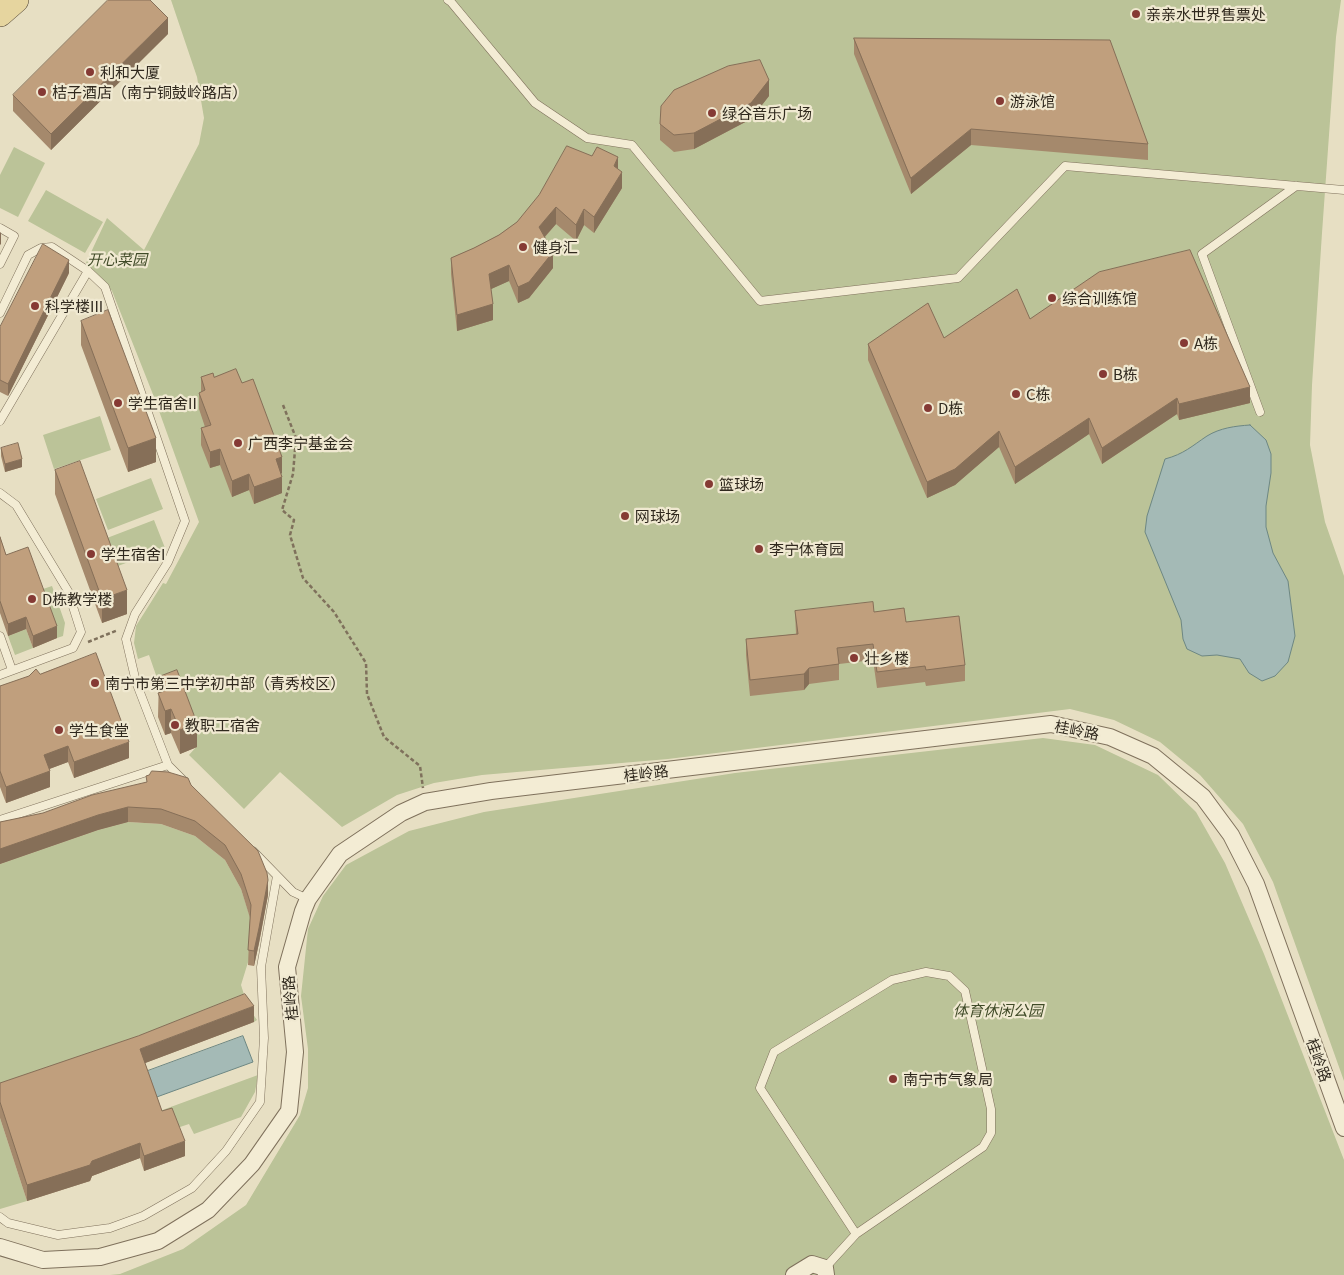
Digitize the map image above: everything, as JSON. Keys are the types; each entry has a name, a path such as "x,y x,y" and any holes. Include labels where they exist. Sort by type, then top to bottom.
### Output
{"main road":[{"path":"0,14 16,0"}],"street":[{"name":"桂岭路","path":"0,1247 43,1260 100,1257 158,1240 208,1210 252,1164 289,1111 295,1052 287,967 308,899 340,854 401,813 425,802 491,791 1051,724 1110,737 1154,756 1203,797 1231,835 1256,884 1344,1128"},
{"path":"794,1275 812,1264 825,1271"}],"lane":[{"path":"448,0 535,103 587,138 632,145 760,301 958,278 1065,166 1344,190"},
{"path":"1260,412 1202,254 1296,186"},
{"path":"0,228 14,236 0,264"},
{"path":"0,314 28,255 41,248 52,247 88,271 105,287 186,521 168,562 135,614 126,640 136,682 168,765 189,786"},
{"path":"0,421 88,271"},
{"path":"0,493 16,505 68,591 81,632 73,648 0,675"},
{"path":"0,636 12,670"},
{"path":"0,820 168,765"},
{"path":"250,848 293,892 308,899"},
{"path":"0,1217 8,1222 58,1235 110,1228 143,1216 192,1188 226,1151 260,1102 264,1038 261,967 278,876"},
{"path":"825,1271 856,1234 983,1147 991,1133 991,1109 965,991 949,976 926,972 892,980 774,1052 760,1088 856,1234"}],"path":[{"path":"283,404 296,438 293,474 282,510 294,520 290,535 303,578 334,612 366,663 367,694 384,738 420,766 425,802"},
{"path":"73,648 131,625"}],"green space":[{"name":"李宁体育园","path":"171,0 1341,0 1336,37 1322,233 1310,445 1325,522 1344,576 1344,1081 1273,882 1243,824 1200,775 1160,742 1114,720 1070,709 668,759 482,775 434,783 397,795 342,827 280,772 244,809 189,755 197,746 164,698 149,655 138,659 134,643 136,626 163,583 166,584 199,522 154,397 112,291 86,263 107,218 144,250 199,144 204,118 197,77"},
{"path":"14,147 45,163 18,217 0,208 0,175"},
{"path":"46,190 103,222 85,253 28,221"},
{"path":"100,416 111,450 54,469 43,435"},
{"path":"151,478 163,509 108,530 96,499"},
{"path":"154,520 165,548 118,566 107,538"},
{"path":"52,586 65,623 63,636 57,638 40,590"},
{"path":"26,629 33,648 15,655 8,636"},
{"name":"体育休闲公园","path":"1043,738 1095,745 1158,775 1196,812 1225,863 1264,954 1344,1160 1344,1275 110,1275 120,1274 183,1249 246,1205 300,1115 308,1088 308,1049 301,996 308,929 323,896 346,865 409,831 484,812 735,773"},
{"path":"128,822 161,824 195,836 225,860 241,889 251,920 249,959 241,985 248,1007 257,1020 254,1022 244,1010 0,1097 0,864 98,830"},
{"path":"258,1075 255,1092 241,1117 194,1134 189,1124 174,1129 157,1112"},
{"path":"0,1118 27,1201 0,1209"}],"water":[{"path":"1250,425 1266,440 1271,454 1266,527 1273,553 1288,581 1295,636 1288,662 1275,676 1262,681 1249,673 1240,659 1217,655 1202,656 1187,649 1183,639 1181,620 1145,532 1147,516 1165,459 1183,452 1207,436 1222,429"},
{"path":"243,1036 253,1062 154,1098 145,1072"}],"building":[{"name":"利和大厦","path":"108,0 150,0 168,18 51,134 13,95"},
{"name":"游泳馆","path":"854,38 1110,40 1148,144 971,129 911,178"},
{"name":"绿谷音乐广场","path":"760,60 769,80 751,103 694,133 674,135 660,124 661,106 674,90 728,66"},
{"name":"健身汇","path":"567,146 592,156 597,147 618,157 614,166 622,172 594,217 584,209 576,225 556,207 539,227 553,252 529,282 518,287 509,265 489,274 493,304 457,315 451,258 499,235 517,222 539,195"},
{"name":"科学楼III","path":"43,244 69,260 8,384 0,380 0,327"},
{"path":"1190,250 1250,387 1179,404 1177,398 1102,448 1089,418 1015,467 999,431 955,469 927,482 868,344 928,303 944,338 1017,289 1030,319 1099,272"},
{"path":"108,310 156,438 128,448 81,321"},
{"name":"广西李宁基金会","path":"236,369 242,383 253,379 282,457 276,459 282,477 254,487 249,474 232,481 220,449 210,452 201,428 211,425 199,393 205,390 201,377 213,373 214,377"},
{"path":"18,443 22,459 5,464 1,448"},
{"path":"80,461 127,590 102,599 55,470"},
{"name":"D栋教学楼","path":"0,537 6,555 28,547 57,626 33,636 26,617 8,624 0,601"},
{"name":"壮乡楼","path":"873,602 874,612 904,608 906,622 959,616 965,665 926,670 925,666 877,672 873,644 837,648 839,664 809,668 804,674 750,680 746,639 798,634 795,611"},
{"name":"学生食堂","path":"96,653 129,742 74,762 68,746 44,755 50,771 6,787 0,771 0,686 29,676 36,669 40,674"},
{"path":"177,670 197,723 180,730 171,709 165,711 158,693 164,691 159,677"},
{"path":"152,771 168,772 188,778 191,785 258,851 268,880 254,951 248,950 251,905 241,874 225,845 195,821 161,809 128,807 98,815 0,849 0,822 43,813 92,795 147,782 146,776"},
{"path":"245,994 254,1006 140,1049 162,1111 172,1108 185,1141 144,1156 140,1143 92,1161 90,1165 27,1185 0,1102 0,1083 138,1036"}],"place":[{"name":"亲亲水世界售票处","path":"1136,14"},
{"name":"利和大厦","path":"90,72"},
{"name":"桔子酒店（南宁铜鼓岭路店）","path":"42,92"},
{"name":"游泳馆","path":"1000,101"},
{"name":"绿谷音乐广场","path":"712,113"},
{"name":"健身汇","path":"523,247"},
{"name":"综合训练馆","path":"1052,298"},
{"name":"科学楼III","path":"35,306"},
{"name":"A栋","path":"1184,343"},
{"name":"B栋","path":"1103,374"},
{"name":"C栋","path":"1016,394"},
{"name":"学生宿舍II","path":"118,403"},
{"name":"D栋","path":"928,408"},
{"name":"广西李宁基金会","path":"238,443"},
{"name":"篮球场","path":"709,484"},
{"name":"网球场","path":"625,516"},
{"name":"李宁体育园","path":"759,549"},
{"name":"学生宿舍I","path":"91,554"},
{"name":"D栋教学楼","path":"32,599"},
{"name":"壮乡楼","path":"854,658"},
{"name":"南宁市第三中学初中部（青秀校区）","path":"95,683"},
{"name":"教职工宿舍","path":"175,725"},
{"name":"学生食堂","path":"59,730"},
{"name":"南宁市气象局","path":"893,1079"}],"park label":[{"name":"开心菜园","path":"117,259"}]}
